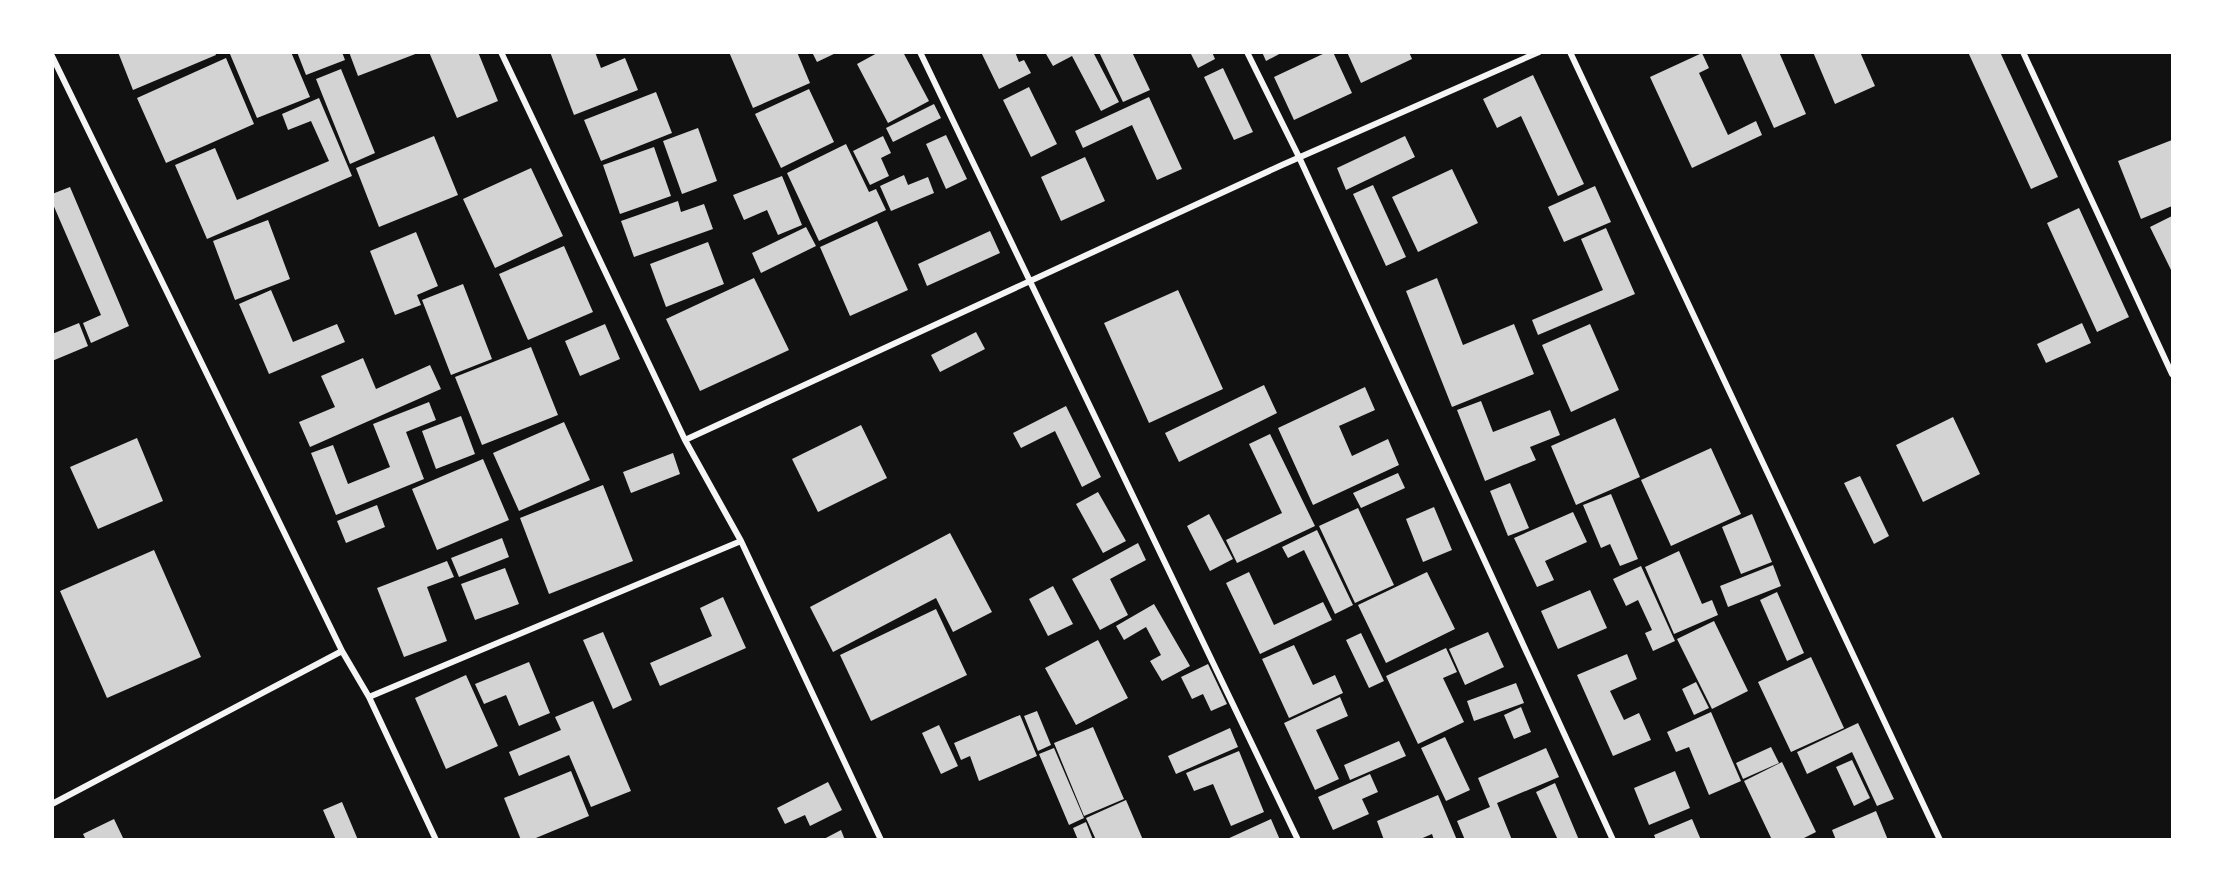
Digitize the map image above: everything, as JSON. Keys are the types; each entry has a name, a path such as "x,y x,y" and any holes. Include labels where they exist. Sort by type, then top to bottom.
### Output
{"street":[{"path":"501,52 685,440 741,542 881,840"},
{"path":"920,52 1298,840"},
{"path":"1247,52 1299,157 1613,840"},
{"path":"685,440 1299,157 1539,52"},
{"path":"1570,52 1940,840"},
{"path":"2023,52 2172,374"},
{"path":"52,56 342,651 369,697 436,840"},
{"path":"369,697 741,542"},
{"path":"52,804 342,651"}],"building":[{"path":"118,52 215,52 216,55 133,90"},
{"path":"233,52 291,52 310,97 257,118 230,54"},
{"path":"297,52 342,52 345,60 306,75"},
{"path":"349,52 418,52 418,53 358,76"},
{"path":"429,52 478,52 498,101 457,118"},
{"path":"550,52 595,52 601,68 625,58 638,90 574,115"},
{"path":"729,52 797,52 810,83 753,108"},
{"path":"812,52 838,52 817,62"},
{"path":"879,52 903,52 929,101 888,123 857,64"},
{"path":"981,52 1015,52 1019,62 1024,60 1031,73 999,89"},
{"path":"1049,52 1093,52 1119,102 1101,111 1072,56 1053,66 1046,54"},
{"path":"1099,52 1132,52 1150,90 1123,102"},
{"path":"1190,52 1212,52 1215,59 1198,68"},
{"path":"1262,52 1283,52 1266,61"},
{"path":"1327,52 1333,52 1352,93 1294,120 1274,77"},
{"path":"1347,52 1409,52 1412,59 1361,83"},
{"path":"1740,52 1779,52 1806,114 1774,128"},
{"path":"1813,52 1860,52 1875,86 1835,104"},
{"path":"1968,52 2000,52 2058,177 2031,189"},
{"path":"1702,53 1709,68 1699,73 1728,135 1756,121 1762,135 1692,168 1650,77"},
{"path":"226,58 254,124 166,163 137,98"},
{"path":"1223,68 1253,132 1234,140 1204,77"},
{"path":"341,69 375,153 350,164 316,79"},
{"path":"1533,75 1584,184 1558,196 1521,116 1497,128 1483,99"},
{"path":"1029,87 1057,144 1031,157 1003,100"},
{"path":"809,89 834,142 781,168 755,114"},
{"path":"656,92 672,133 601,161 584,120"},
{"path":"1149,97 1182,169 1157,180 1132,125 1083,148 1075,131"},
{"path":"319,98 352,176 207,239 175,165 215,148 237,200 329,161 311,121 288,130 282,114"},
{"path":"934,104 941,118 893,142 886,128"},
{"path":"698,128 717,181 682,194 663,141"},
{"path":"946,135 967,179 946,189 926,144"},
{"path":"434,136 458,195 379,227 356,168"},
{"path":"883,136 891,153 881,158 889,176 870,185 853,151"},
{"path":"1405,136 1415,157 1346,190 1337,168"},
{"path":"2172,140 2172,206 2141,219 2118,161"},
{"path":"846,144 869,192 876,189 886,210 819,241 787,173"},
{"path":"654,147 671,196 620,214 603,165"},
{"path":"1085,157 1105,201 1061,221 1041,177"},
{"path":"531,168 563,236 495,268 463,199"},
{"path":"1452,169 1478,223 1418,252 1392,197"},
{"path":"904,175 908,185 928,177 934,193 891,211 880,186"},
{"path":"782,176 802,225 778,235 767,210 744,220 733,195"},
{"path":"1373,185 1406,257 1386,266 1353,194"},
{"path":"1595,186 1611,222 1564,242 1548,207"},
{"path":"70,187 129,326 91,343 83,323 101,315 52,202 52,194"},
{"path":"678,201 681,212 704,204 713,229 634,257 621,221"},
{"path":"2079,208 2129,317 2097,332 2047,223"},
{"path":"2172,216 2172,272 2150,227"},
{"path":"268,220 290,279 235,300 213,241"},
{"path":"877,221 908,290 850,316 820,247"},
{"path":"806,227 816,246 761,273 752,253"},
{"path":"1606,228 1635,294 1538,335 1532,320 1603,290 1581,239"},
{"path":"990,231 1000,253 927,286 918,264"},
{"path":"416,232 438,286 417,295 421,305 395,315 370,251"},
{"path":"708,242 724,284 666,307 650,264"},
{"path":"564,246 593,312 528,340 499,274"},
{"path":"754,278 789,350 700,391 666,319"},
{"path":"1437,278 1463,345 1514,324 1534,374 1452,407 1406,291"},
{"path":"463,284 492,359 451,375 422,300"},
{"path":"271,290 293,342 337,324 345,342 269,374 239,304"},
{"path":"1178,290 1223,389 1149,423 1104,323"},
{"path":"79,323 88,346 52,361 52,334"},
{"path":"2082,323 2091,343 2046,363 2037,344"},
{"path":"605,324 620,359 580,376 565,341"},
{"path":"1590,324 1619,390 1571,412 1542,345"},
{"path":"976,332 985,349 940,372 931,355"},
{"path":"531,347 558,415 482,445 455,377"},
{"path":"363,358 376,389 430,365 441,389 310,447 299,422 335,407 321,376"},
{"path":"1264,385 1277,413 1179,462 1165,433"},
{"path":"1365,387 1375,410 1339,426 1352,456 1388,439 1399,465 1313,505 1278,428"},
{"path":"1481,401 1493,432 1550,410 1560,435 1530,447 1536,460 1485,481 1457,410"},
{"path":"429,402 436,420 406,432 424,479 336,515 311,453 333,445 348,484 390,467 373,424"},
{"path":"1066,406 1101,477 1082,487 1055,431 1021,448 1013,433"},
{"path":"461,416 475,454 436,469 422,431"},
{"path":"1953,417 1980,474 1923,502 1896,445"},
{"path":"1615,418 1640,477 1576,505 1551,446"},
{"path":"564,422 590,480 519,511 493,453"},
{"path":"861,425 887,478 818,512 792,459"},
{"path":"1270,434 1315,526 1237,563 1226,540 1282,513 1249,444"},
{"path":"137,438 163,501 98,529 70,467"},
{"path":"1711,448 1741,514 1671,546 1641,480"},
{"path":"673,453 680,474 631,493 623,472"},
{"path":"483,459 509,520 437,550 412,489"},
{"path":"1398,473 1405,488 1361,508 1353,493"},
{"path":"1860,476 1889,536 1874,544 1844,483"},
{"path":"1510,483 1529,528 1508,536 1490,491"},
{"path":"603,485 633,561 549,594 520,518"},
{"path":"1098,492 1126,541 1103,553 1076,504"},
{"path":"1611,494 1638,559 1620,566 1610,544 1601,548 1583,505"},
{"path":"377,505 385,527 346,543 337,521"},
{"path":"1434,507 1452,550 1423,562 1406,519"},
{"path":"1358,508 1394,585 1355,603 1319,526"},
{"path":"1573,512 1587,542 1545,561 1554,580 1537,587 1514,538"},
{"path":"1209,514 1233,559 1210,571 1187,526"},
{"path":"1752,514 1772,562 1741,574 1722,527"},
{"path":"1317,530 1353,605 1335,614 1304,550 1288,558 1282,547"},
{"path":"950,533 992,612 953,632 936,598 833,652 810,607"},
{"path":"502,538 509,557 459,577 451,558"},
{"path":"1138,543 1146,560 1110,579 1128,615 1100,630 1072,579"},
{"path":"154,550 201,657 107,698 60,591"},
{"path":"1679,551 1702,604 1712,600 1718,615 1674,634 1645,567"},
{"path":"447,561 454,577 427,587 447,641 404,657 377,588"},
{"path":"1773,565 1781,586 1728,607 1720,586"},
{"path":"1641,566 1675,641 1653,651 1645,633 1652,630 1638,600 1626,606 1613,579"},
{"path":"505,568 519,604 475,620 461,584"},
{"path":"1249,572 1274,625 1323,602 1332,620 1260,654 1226,583"},
{"path":"1427,572 1455,629 1386,663 1358,605"},
{"path":"1053,586 1073,624 1048,636 1029,599"},
{"path":"1590,590 1607,628 1558,649 1541,611"},
{"path":"1777,592 1804,653 1787,661 1760,600"},
{"path":"723,597 746,648 660,686 650,663 712,636 700,608"},
{"path":"1154,604 1190,666 1162,681 1150,661 1161,655 1146,627 1124,640 1116,626"},
{"path":"936,609 967,675 871,721 840,655"},
{"path":"1714,621 1748,691 1712,709 1677,639"},
{"path":"603,632 632,700 613,709 583,640"},
{"path":"1488,632 1504,667 1465,685 1449,649"},
{"path":"1361,633 1384,681 1369,688 1346,640"},
{"path":"1098,640 1128,698 1076,725 1045,668"},
{"path":"1294,645 1313,685 1335,675 1343,693 1289,718 1262,659"},
{"path":"1446,648 1457,672 1443,678 1464,722 1418,744 1386,676"},
{"path":"1627,654 1637,679 1610,691 1624,720 1639,713 1651,740 1613,756 1577,675"},
{"path":"1811,657 1844,728 1791,752 1758,682"},
{"path":"529,662 550,713 519,726 506,695 484,704 475,684"},
{"path":"1208,664 1227,704 1211,711 1203,694 1192,699 1181,677"},
{"path":"466,675 498,746 446,769 415,698"},
{"path":"1696,682 1709,708 1694,715 1682,689"},
{"path":"1516,683 1524,703 1474,721 1467,701"},
{"path":"1340,697 1348,716 1316,730 1339,779 1315,790 1284,723"},
{"path":"593,701 631,791 591,807 569,755 519,776 509,752 561,730 555,717"},
{"path":"1521,707 1531,732 1514,739 1504,715"},
{"path":"1037,711 1051,745 1038,751 1024,716"},
{"path":"1711,712 1741,781 1709,795 1689,747 1676,752 1667,732"},
{"path":"1020,715 1037,756 979,781 970,756 961,760 954,743"},
{"path":"1858,723 1894,799 1877,806 1852,752 1807,774 1797,752"},
{"path":"939,725 958,766 941,774 922,733"},
{"path":"1093,727 1124,799 1084,816 1054,743"},
{"path":"1230,728 1238,747 1176,774 1168,756"},
{"path":"1445,737 1470,790 1446,801 1421,748"},
{"path":"1399,741 1406,756 1350,780 1344,765"},
{"path":"1771,747 1779,763 1743,779 1736,763"},
{"path":"1054,748 1084,818 1069,825 1039,754"},
{"path":"1546,748 1559,777 1497,803 1512,840 1465,840 1457,821 1490,807 1478,778"},
{"path":"1239,751 1264,812 1231,826 1213,784 1194,791 1186,773"},
{"path":"1852,760 1870,798 1854,806 1836,767"},
{"path":"1782,762 1816,832 1800,840 1772,840 1744,781"},
{"path":"571,771 589,816 531,840 521,840 504,798"},
{"path":"1675,771 1690,808 1649,825 1634,788"},
{"path":"1370,774 1378,792 1362,799 1369,814 1333,830 1318,797"},
{"path":"828,782 842,810 810,826 805,815 785,824 777,808"},
{"path":"1555,783 1579,840 1558,840 1536,792"},
{"path":"1438,795 1457,840 1434,840 1432,834 1418,840 1384,840 1377,821"},
{"path":"1126,800 1143,840 1096,840 1086,818"},
{"path":"342,802 358,840 336,840 323,810"},
{"path":"1876,811 1888,840 1836,840 1832,830"},
{"path":"114,819 124,840 86,840 83,834"},
{"path":"1271,819 1280,840 1225,840"},
{"path":"1692,819 1701,840 1656,840 1654,835"},
{"path":"1086,822 1093,840 1078,840 1073,828"},
{"path":"841,830 845,840 822,840"}]}
